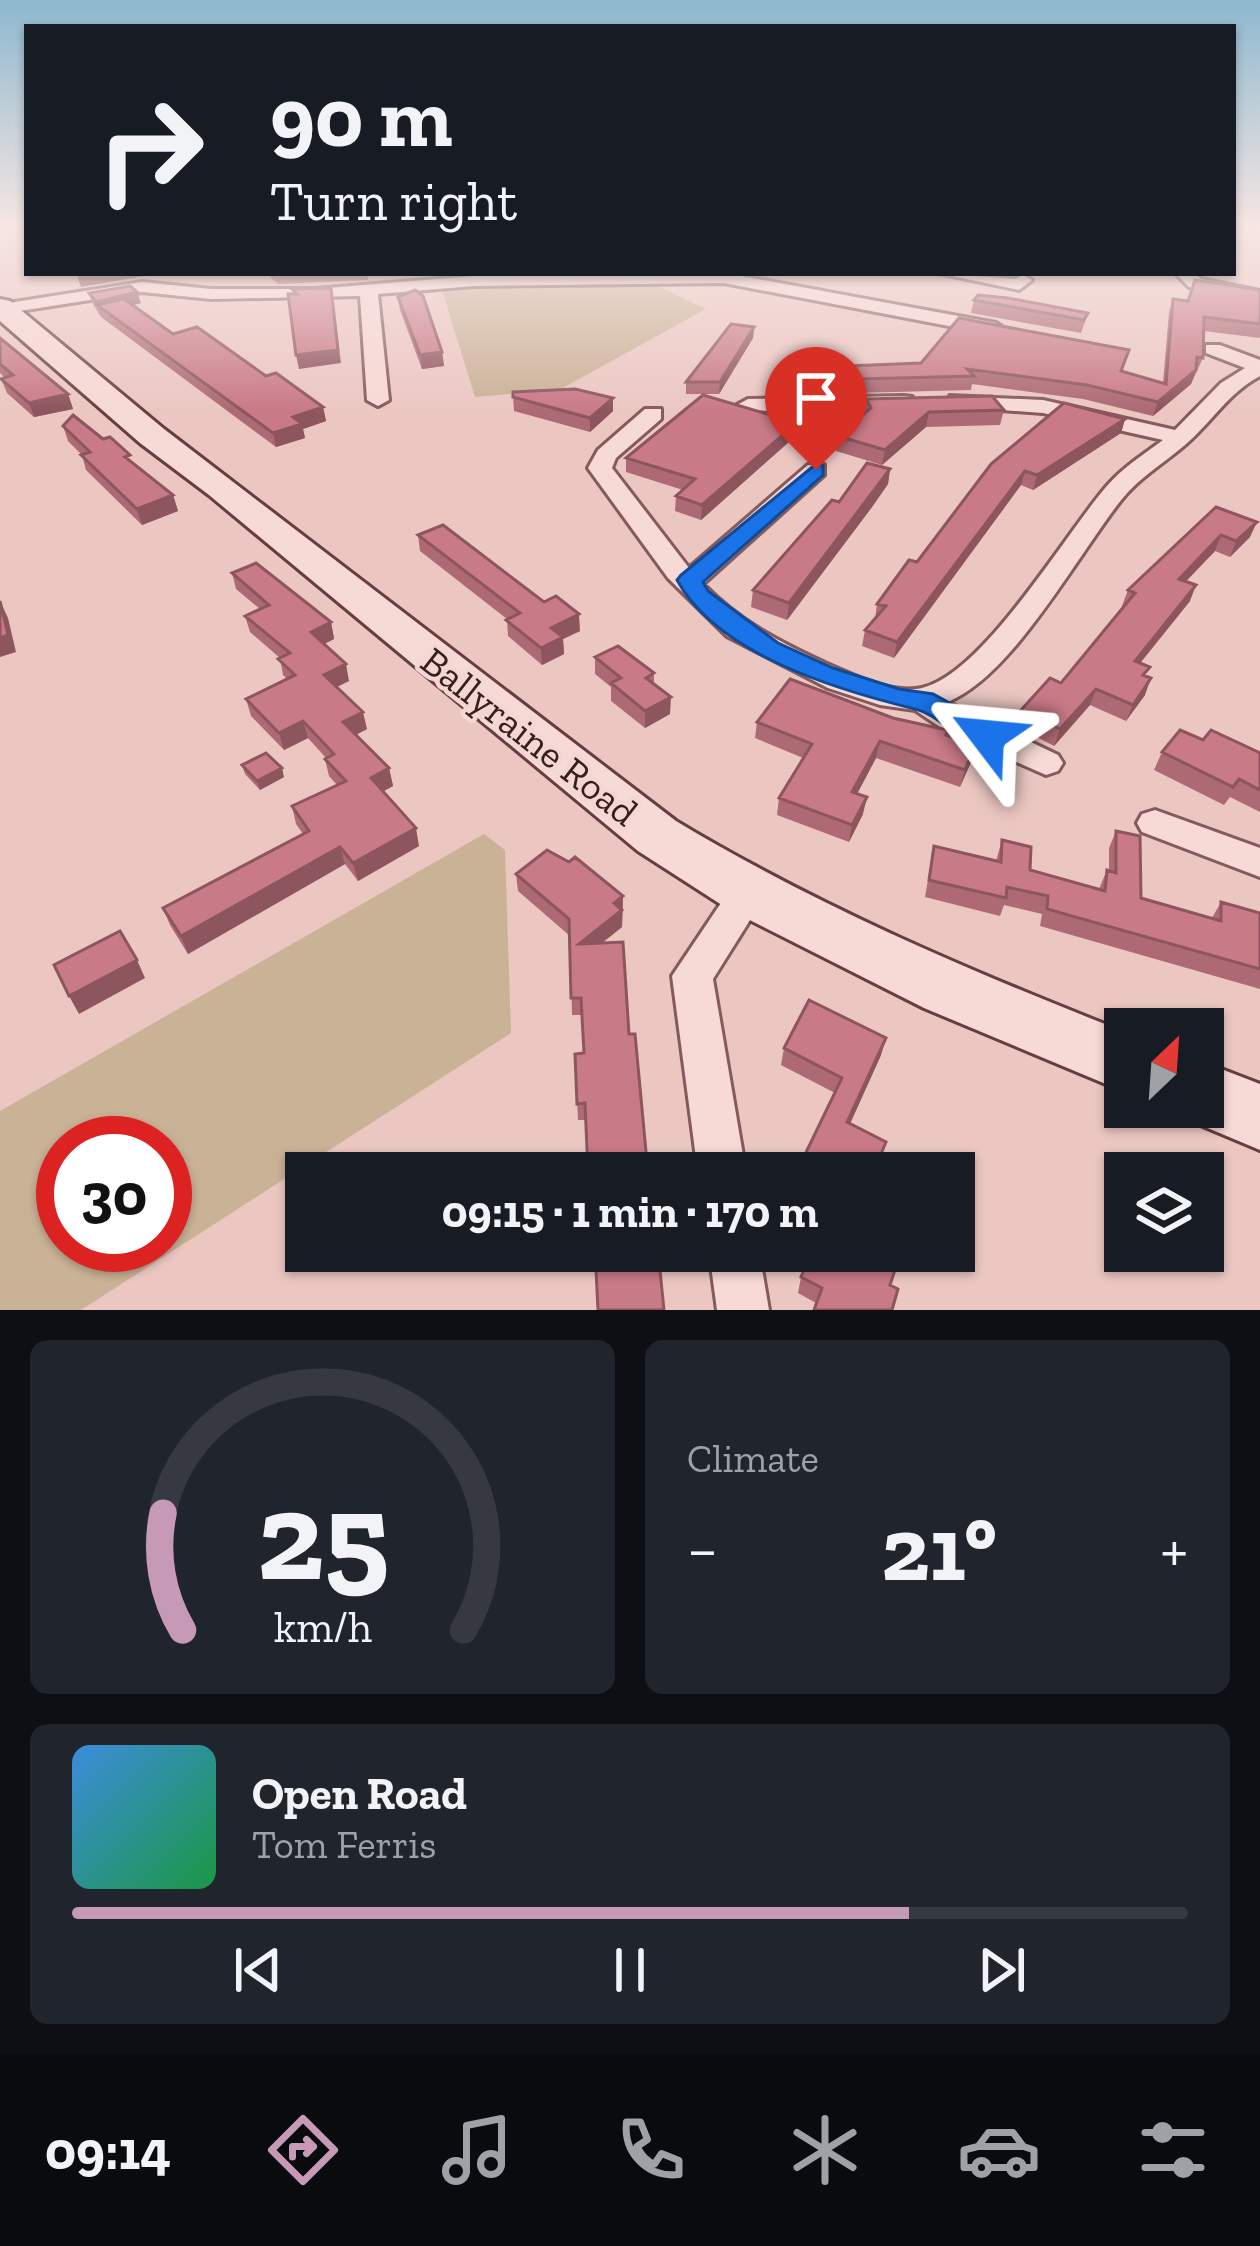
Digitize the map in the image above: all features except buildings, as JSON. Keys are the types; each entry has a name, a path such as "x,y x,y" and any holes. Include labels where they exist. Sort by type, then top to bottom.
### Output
{"main road":[{"name":"Ballyraine Road","path":"1,308 152,436 657,836 748,893 946,989 1104,1053"},
{"path":"1224,1102 1260,1117"}],"street":[{"path":"1,308 128,289"},
{"path":"168,289 240,295 380,289"},
{"path":"238,289 240,295"},
{"path":"796,289 1009,331"},
{"path":"369,292 378,400"},
{"path":"1214,349 1260,368"},
{"path":"653,414 606,455 600,468 698,596 768,649 896,698 923,700 965,681 1064,564 1118,489 1180,438 1230,387 1260,368"},
{"path":"748,405 1009,400 1066,407 1180,438"},
{"path":"689,580 716,562 816,470"},
{"path":"923,700 957,723 1046,763"},
{"path":"1155,823 1260,863"},
{"path":"719,1152 692,976 704,951 748,893"},
{"path":"737,1272 743,1310"}],"shaded area":[{"path":"442,289 664,289 706,309 559,390 475,397"},
{"path":"484,834 505,850 511,1033 326,1152 285,1152 285,1179 192,1238 192,1116 36,1116 36,1272 140,1272 81,1310 0,1310 0,1111"}],"route":[{"path":"816,470 716,562 689,580 698,596 768,649 896,698 923,700 987,736"}]}
